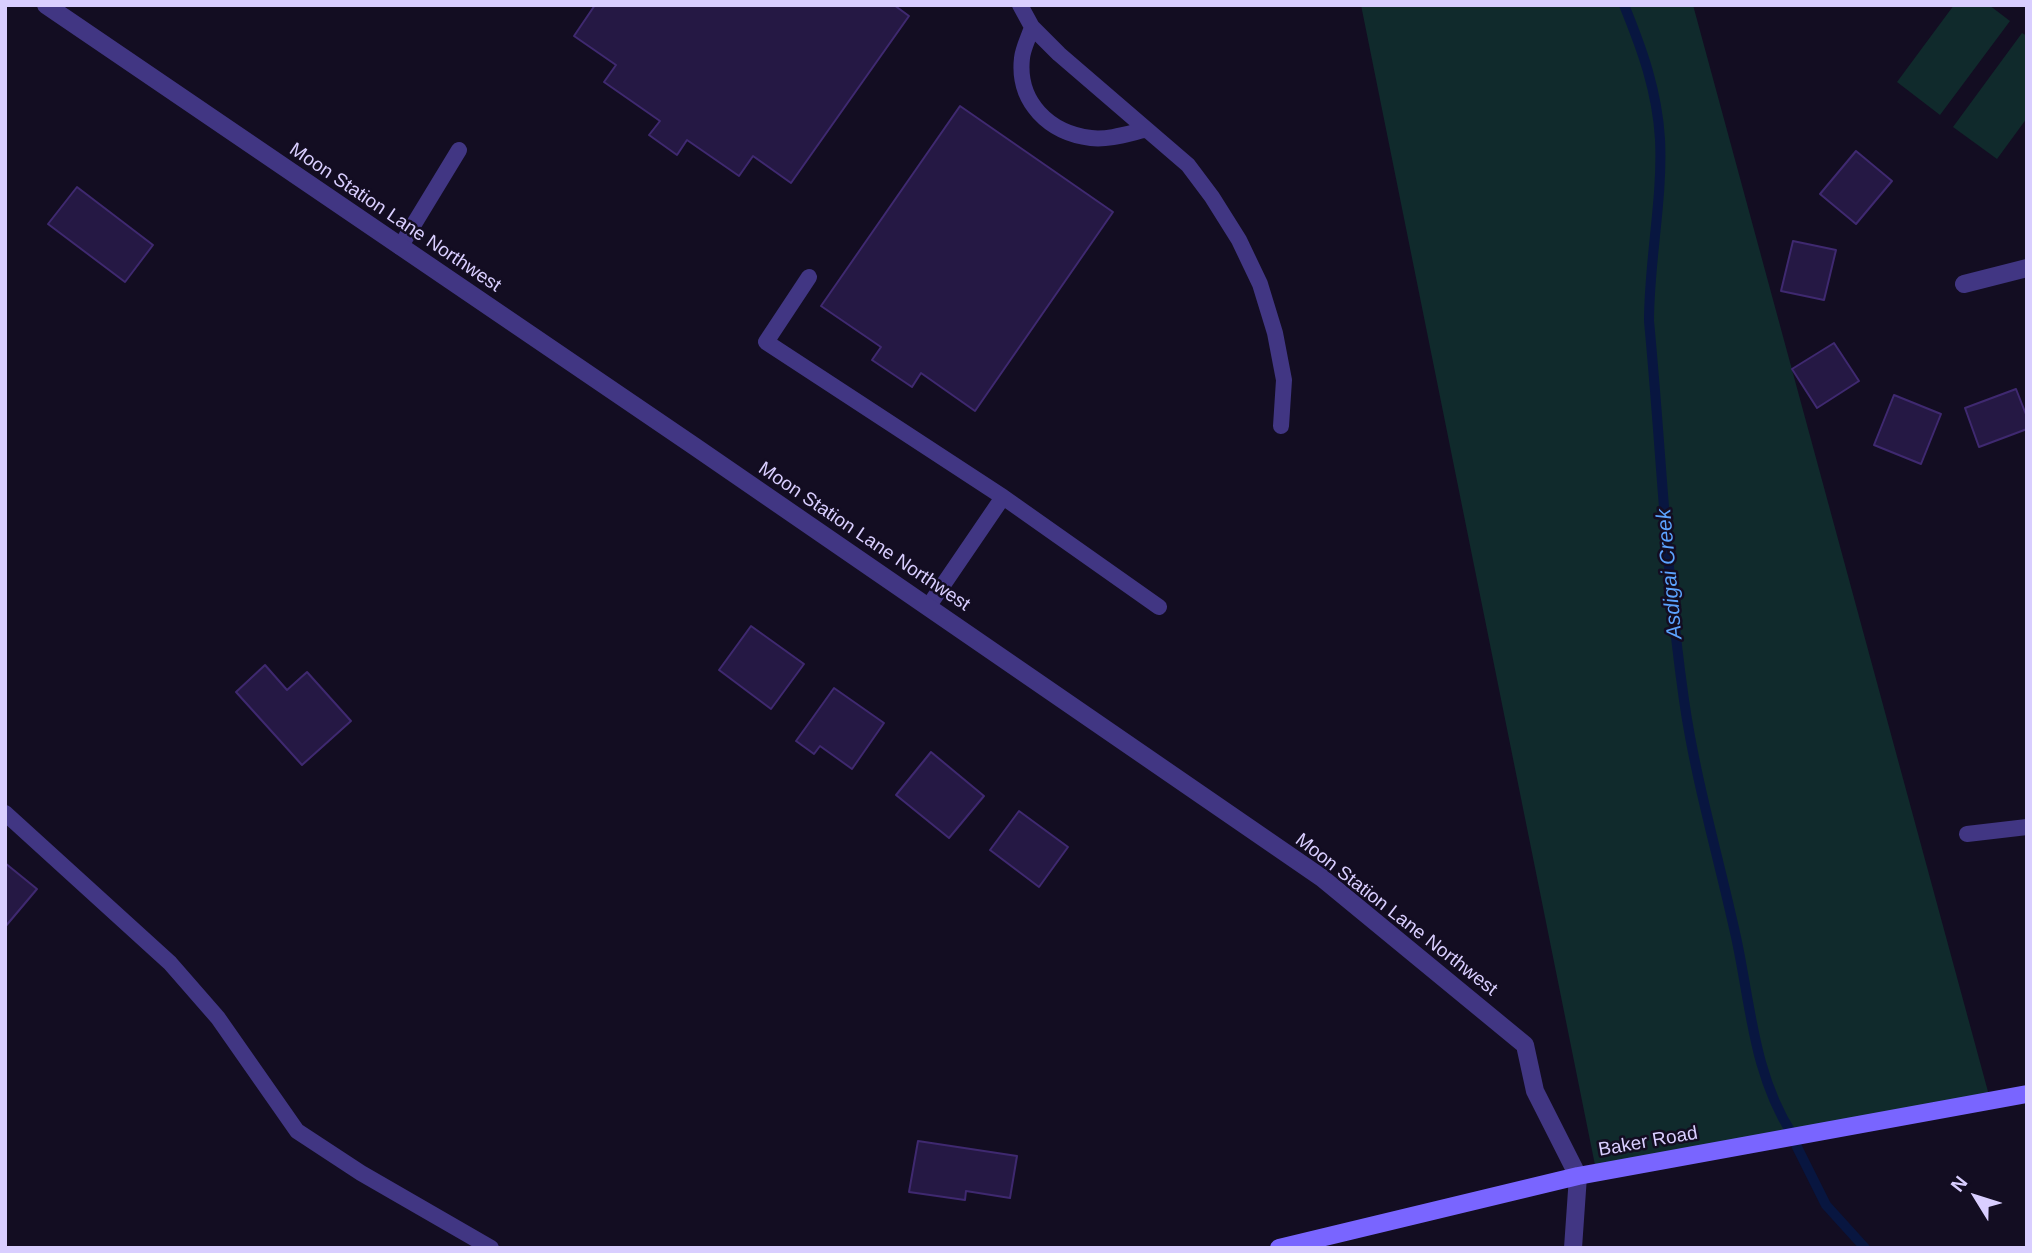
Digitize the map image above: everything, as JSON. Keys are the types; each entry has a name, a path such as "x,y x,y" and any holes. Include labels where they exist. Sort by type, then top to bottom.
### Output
{"main road":[{"name":"Baker Road","path":"1279,1248 1578,1177 2027,1094"}],"street":[{"name":"Moon Station Lane Northwest","path":"46,5 1322,878 1525,1045 1535,1091 1578,1177"},
{"path":"1964,284 2027,268"},
{"path":"1573,1248 1578,1177"}],"lane":[{"path":"1020,5 1032,27 1144,130 1188,165 1239,240 1260,284 1275,333 1284,380 1281,426"},
{"path":"1032,27 1021,57 1025,89 1037,113 1056,128 1091,138 1120,136 1144,130"},
{"path":"400,247 459,150"},
{"path":"808,277 766,342 1003,497 1159,607"},
{"path":"928,607 1003,497"},
{"path":"5,813 170,963 218,1018 297,1131 361,1173 491,1248"},
{"path":"1967,834 2027,827"}],"green space":[{"path":"1361,5 1693,5 1990,1099 1596,1170"},
{"path":"1954,5 1989,5 2010,21 1940,115 1897,82"},
{"path":"2022,33 2027,36 2027,118 1997,159 1953,127"}],"building":[{"path":"595,5 894,5 909,16 791,183 753,156 739,176 687,140 677,155 649,135 660,121 604,82 616,65 574,36"},
{"path":"960,106 1113,212 975,411 921,373 912,387 872,360 881,347 821,306"},
{"path":"1856,151 1892,181 1856,224 1820,194"},
{"path":"77,187 153,245 125,282 48,224"},
{"path":"1793,241 1836,250 1824,300 1781,291"},
{"path":"1834,343 1859,381 1817,408 1792,369"},
{"path":"2016,389 2027,417 2027,429 1979,447 1965,408"},
{"path":"1894,395 1941,414 1921,464 1874,445"},
{"path":"751,626 804,664 771,709 719,670"},
{"path":"265,665 287,690 307,672 351,721 302,765 236,692"},
{"path":"834,688 884,723 852,769 820,746 814,754 796,741"},
{"path":"931,752 984,796 949,838 896,795"},
{"path":"1019,811 1068,847 1039,887 990,850"},
{"path":"5,863 37,889 5,927"},
{"path":"918,1141 1017,1156 1010,1198 966,1191 965,1200 909,1192"}],"waterway":[{"name":"Asdigai Creek","path":"1624,5 1648,70 1660,139 1660,184 1649,321 1668,558 1684,700 1761,1063 1779,1111 1792,1134"},
{"name":"Asdigai Creek","path":"1793,1139 1826,1205 1865,1248"}]}
